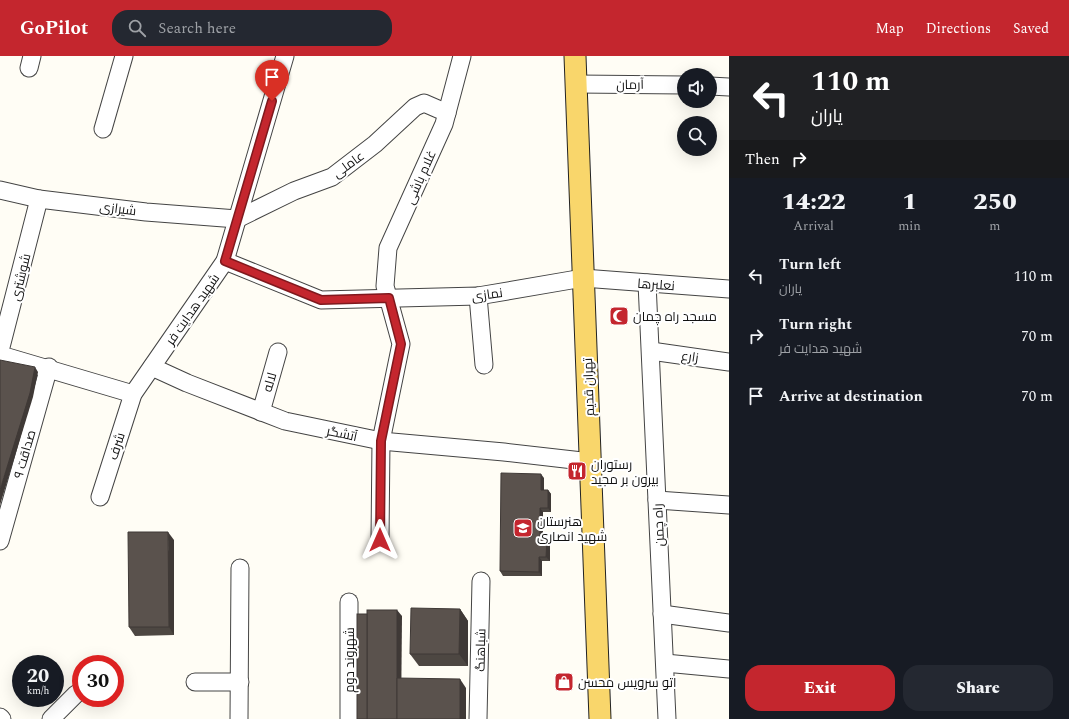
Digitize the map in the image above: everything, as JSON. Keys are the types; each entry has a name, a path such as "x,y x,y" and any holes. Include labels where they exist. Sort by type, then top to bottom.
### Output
{"main road":[{"name":"تهران قدیم","path":"575,56 600,719"}],"street":[{"path":"103,129 124,56"},
{"name":"شهید هدایت فر","path":"133,394 225,261 285,56"},
{"name":"غلام باشی","path":"380,540 381,441 401,344 385,286 388,248 444,124 462,56"},
{"name":"آرمان","path":"576,84 677,85"},
{"path":"717,86 729,87"},
{"name":"عاملی","path":"237,220 294,191 332,177 375,144 415,107 424,103 447,113"},
{"name":"شیرازی","path":"0,190 39,199 146,212 237,220"},
{"name":"شوشتری","path":"39,199 2,334 0,351 1,355 49,367"},
{"name":"نمازی","path":"225,261 321,300 478,296 583,278"},
{"name":"نعلبرها","path":"583,278 729,289"},
{"name":"راه چمن","path":"647,283 667,719"},
{"path":"478,296 484,366"},
{"name":"زارع","path":"651,351 729,362"},
{"name":"لاله","path":"261,412 278,352"},
{"name":"آتشگر","path":"152,366 187,383 285,421 381,441 504,452 591,462"},
{"path":"49,367 133,394"},
{"name":"صداقت ۹","path":"0,541 49,367"},
{"name":"شرف","path":"100,497 133,394"},
{"path":"657,500 729,506"},
{"path":"239,719 240,568"},
{"name":"شباهنگ","path":"478,719 481,581"},
{"name":"شهروند دوم","path":"349,602 349,719"},
{"path":"662,614 729,623"},
{"path":"665,663 729,669"},
{"path":"194,682 240,682"},
{"path":"51,719 72,698"}],"building":[{"path":"0,360 35,367 30,393 0,490"},
{"name":"هنرستان شهید انصاری","path":"501,473 541,474 541,490 548,490 548,508 540,508 540,539 547,539 546,557 539,557 539,572 500,571"},
{"path":"128,532 168,532 169,627 129,627"},
{"path":"411,608 460,609 459,654 410,654"},
{"path":"367,610 397,610 397,719 367,719"},
{"path":"357,614 367,614 367,719 357,719"},
{"path":"397,678 460,679 460,719 397,719"}],"place":[{"name":"مسجد راه چمان","path":"619,316"},
{"name":"رستوران بیرون بر مجید","path":"577,471"},
{"name":"هنرستان شهید انصاری","path":"523,528"},
{"name":"اتو سرویس محسن","path":"564,682"}],"route":[{"path":"272,101 225,261 321,300 389,298 401,344 381,441 380,540"}]}
